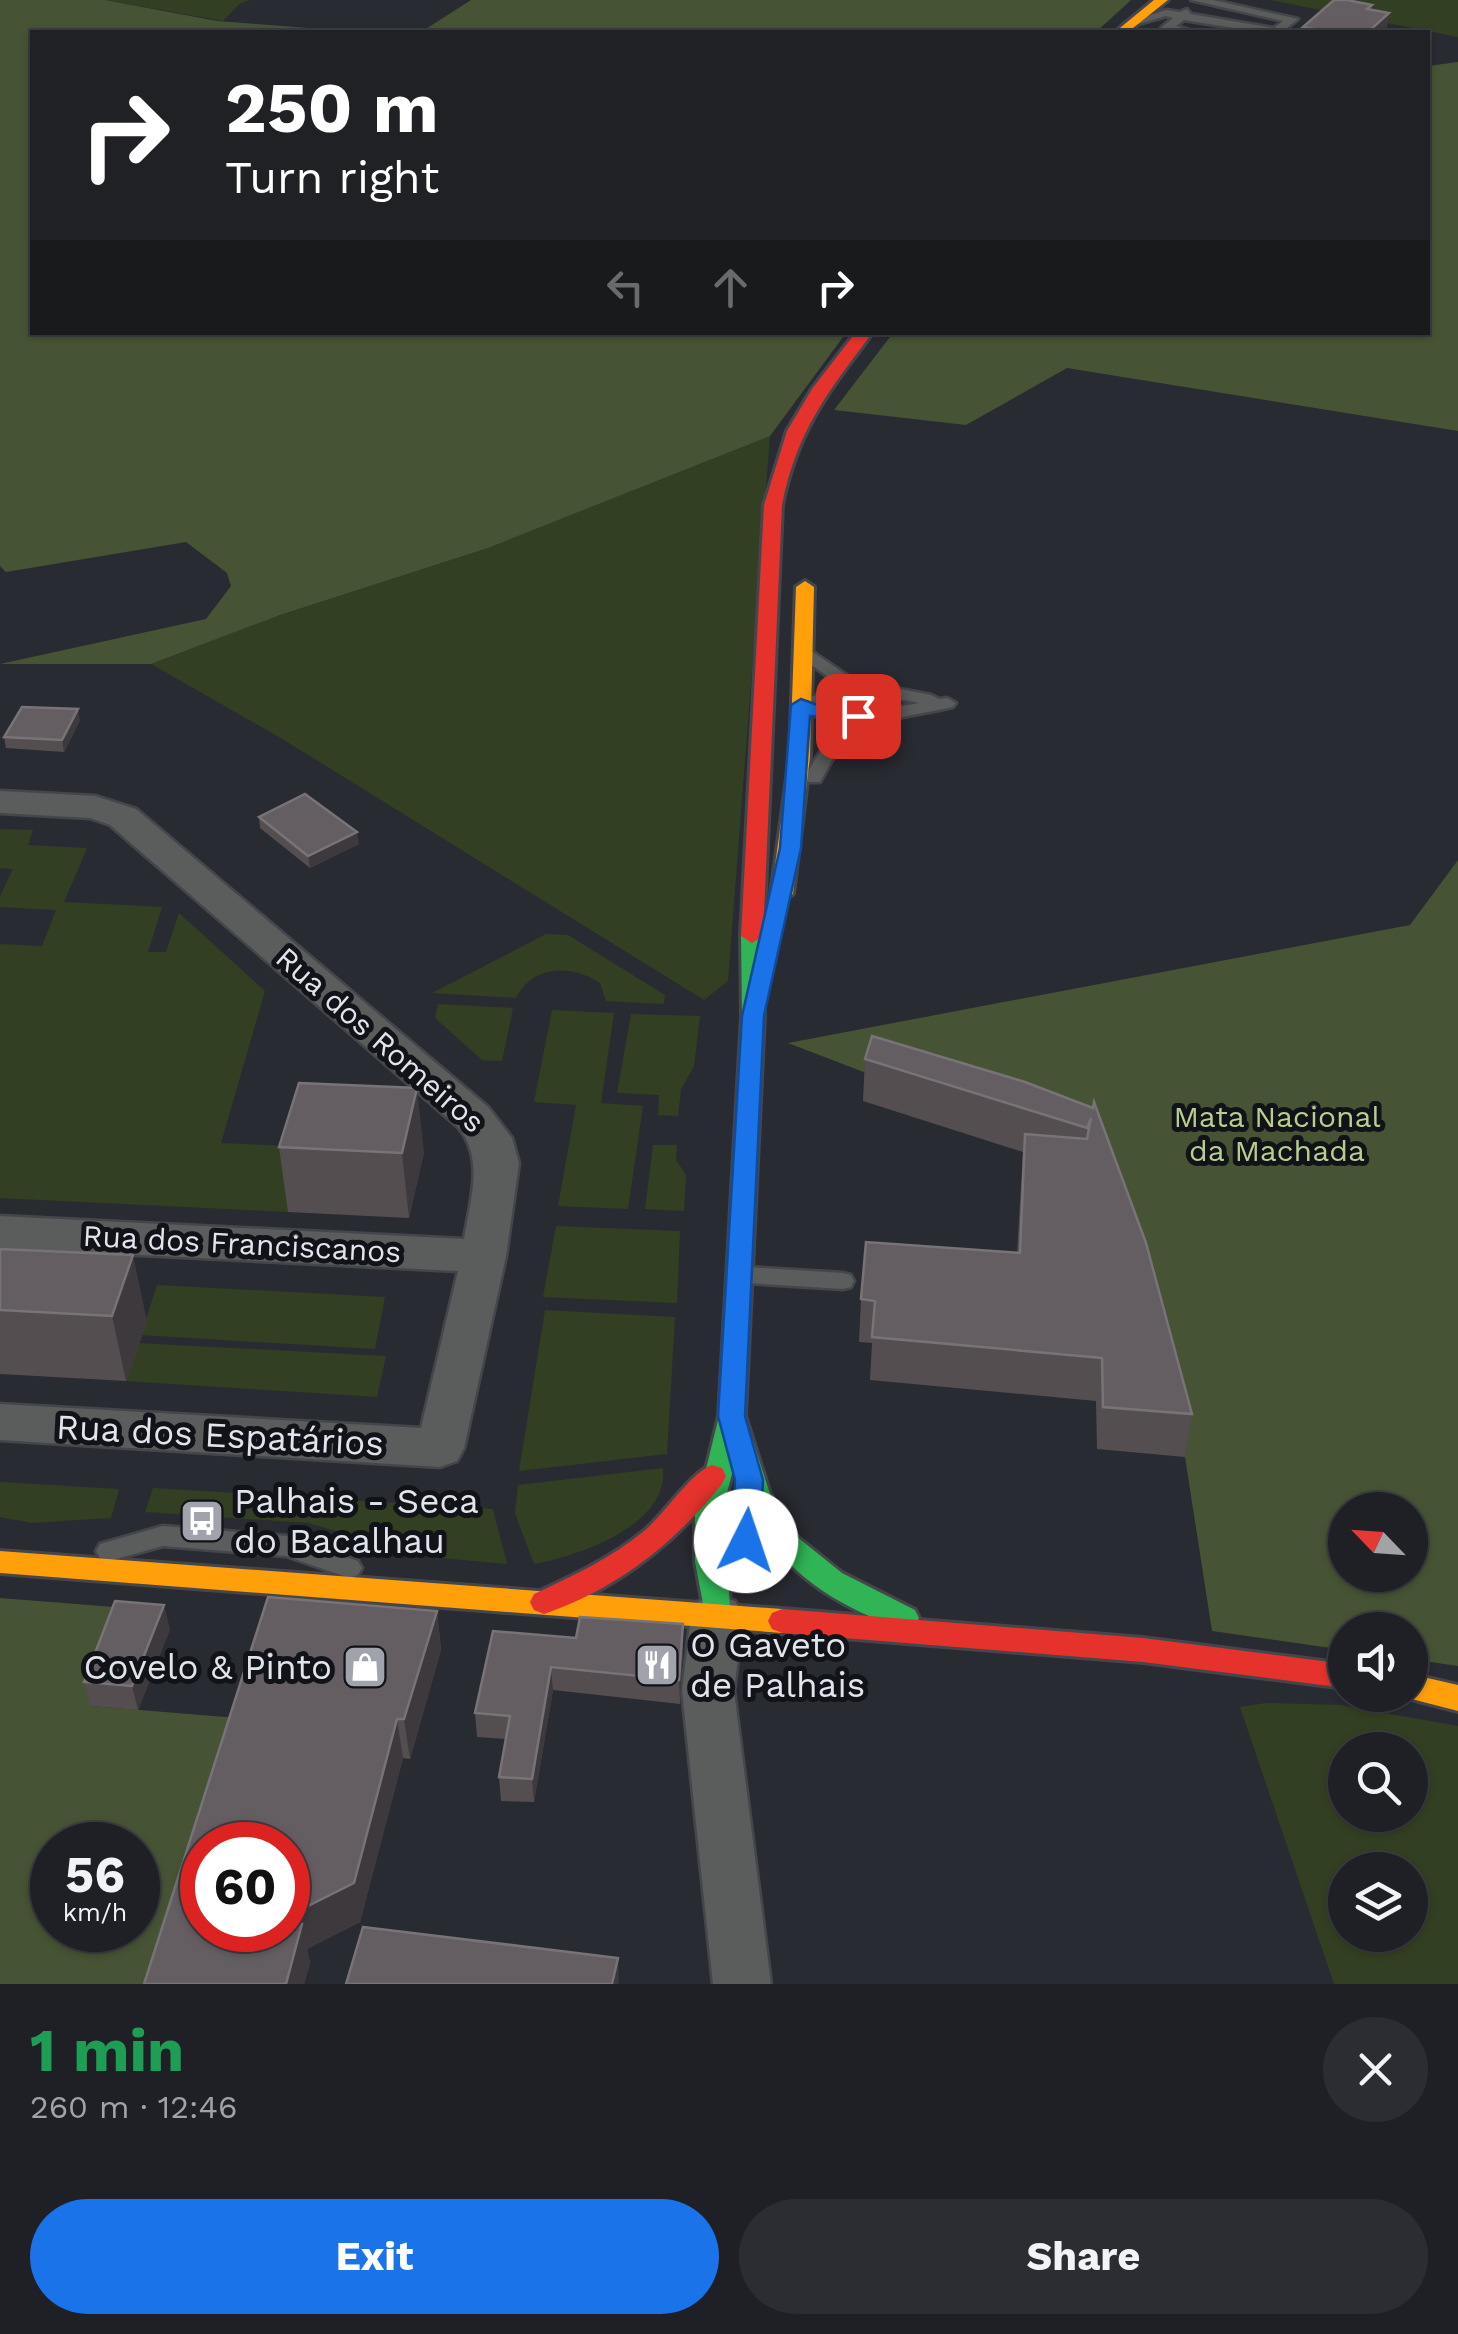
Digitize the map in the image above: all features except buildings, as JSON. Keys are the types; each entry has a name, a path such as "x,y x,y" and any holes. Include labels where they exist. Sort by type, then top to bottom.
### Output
{"main road":[{"path":"1127,28 1162,0"},
{"path":"725,1597 706,1553 712,1476 732,1416 753,1016 752,882 772,505 779,461 798,416 863,335"},
{"path":"814,444 816,404 829,377"},
{"path":"753,1016 791,848 806,560"},
{"path":"732,1416 764,1518 802,1560 861,1597 930,1630"},
{"path":"537,1605 620,1569 656,1544 679,1521 712,1476"},
{"path":"748,1529 749,1480"},
{"path":"0,1562 537,1605 725,1597 930,1630 1328,1674"},
{"path":"1428,1691 1458,1698"}],"street":[{"name":"Rua dos Romeiros","path":"0,802 95,807 122,818 473,1117 491,1138 497,1163 484,1256 440,1448"},
{"name":"Rua dos Franciscanos","path":"0,1232 484,1256"},
{"name":"Rua dos Espatários","path":"0,1422 440,1448"},
{"path":"725,1597 708,1691 742,1984"}],"lane":[{"path":"1178,30 1167,28 1198,0 1292,19 1278,30"},
{"path":"1127,28 1158,14 1265,30"},
{"path":"765,636 786,692 801,705 835,716 881,716 947,703 849,684 820,666 803,647"},
{"path":"759,735 774,719 801,705 838,695 898,695"},
{"path":"791,848 816,774 830,747 850,730 881,716"},
{"path":"739,1274 843,1280"},
{"path":"56,1566 163,1536 197,1538 288,1546 431,1597"}],"green space":[{"path":"0,0 105,0 217,21 333,30 30,30 30,335 845,335 770,436 488,548 280,615 151,664 0,664 206,619 231,586 227,573 186,542 6,572 0,566"},
{"path":"105,0 250,0 239,4 223,21"},
{"path":"471,0 1131,0 1098,30 424,30"},
{"path":"1270,0 1458,0 1458,37"},
{"path":"1458,62 1458,431 1067,368 966,425 834,410 891,335 1430,335 1430,66"},
{"path":"770,436 728,981 704,1000 284,740 151,664 280,615 488,548"},
{"path":"0,829 33,830 28,845 87,848 64,902 162,907 148,952 166,952 179,913 265,991 221,1143 308,1147 288,1212 0,1198 0,944 42,946 56,910 0,907 0,896 13,869 0,868"},
{"name":"Mata Nacional da Machada","path":"1458,860 1458,1666 1428,1662 1428,1612 1328,1612 1328,1648 1212,1631 1185,1457 1092,1152 788,1043 1410,925"},
{"path":"546,934 568,935 665,995 664,1004 606,1001 600,983 565,971 532,979 516,998 432,993"},
{"path":"438,1004 513,1008 502,1061 482,1060 435,1018"},
{"path":"552,1010 614,1013 601,1103 643,1106 628,1209 558,1206 576,1105 534,1102"},
{"path":"631,1014 700,1016 694,1066 681,1089 678,1116 658,1115 659,1095 617,1093"},
{"path":"653,1145 677,1145 676,1160 686,1175 684,1211 645,1209"},
{"path":"556,1226 680,1231 677,1303 543,1297"},
{"path":"157,1285 385,1297 375,1349 141,1335"},
{"path":"545,1310 675,1317 667,1454 519,1471"},
{"path":"138,1343 386,1356 377,1397 126,1381"},
{"path":"663,1468 661,1488 652,1506 637,1521 596,1545 534,1564 515,1513 518,1485"},
{"path":"0,1482 119,1489 111,1518 32,1523 0,1517"},
{"path":"153,1488 493,1509 507,1564 419,1556 309,1523 145,1512"},
{"path":"0,1598 127,1608 91,1706 250,1719 211,1822 180,1822 180,1932 167,1984 0,1984"},
{"path":"1266,1703 1328,1705 1328,1712 1379,1712 1458,1726 1458,1984 1334,1984 1240,1707"}],"traffic: fast":[{"path":"717,1616 709,1562 709,1514 732,1416 753,1016 752,936"},
{"path":"732,1416 756,1494 769,1522 786,1544 832,1581 905,1618"}],"traffic: slow":[{"path":"1124,30 1162,0"},
{"path":"782,894 800,757 805,587"},
{"path":"0,1562 782,1621"},
{"path":"1428,1691 1458,1698"}],"traffic: jam":[{"path":"752,936 773,505 795,431 863,335"},
{"path":"544,1602 638,1552 675,1520 712,1476"},
{"path":"782,1621 1143,1650 1328,1674"}],"place":[{"name":"Palhais - Seca do Bacalhau","path":"202,1521"},
{"name":"O Gaveto de Palhais","path":"657,1665"},
{"name":"Covelo & Pinto","path":"365,1667"}],"route":[{"path":"746,1541 749,1480 732,1416 753,1016 791,848 801,705 822,714 858,716"}]}
